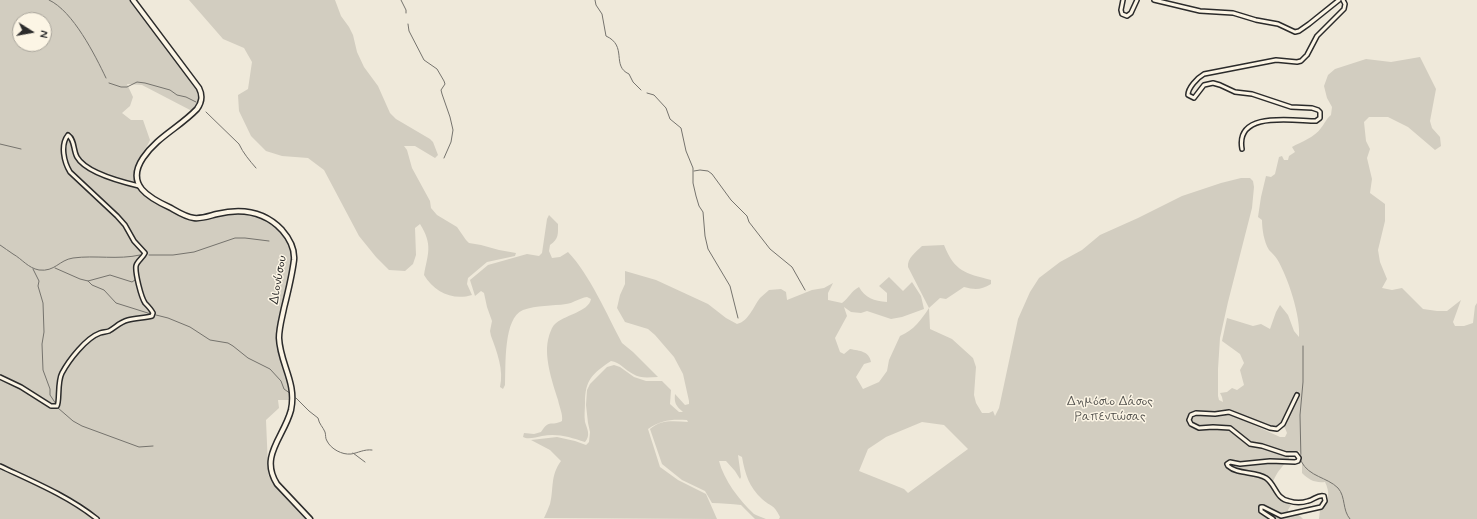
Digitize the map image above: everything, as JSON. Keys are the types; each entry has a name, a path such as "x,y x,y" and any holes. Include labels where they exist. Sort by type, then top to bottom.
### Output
{"main road":[{"path":"133,0 199,88 202,96 202,101 197,109 159,140 144,156 137,172 136,179 139,186"},
{"name":"Διονύσου","path":"139,186 143,192 150,197 192,218 204,218 240,210 259,214 267,217 276,224 289,239 294,251 294,260 281,322 279,339 291,384 292,402 288,418 271,458 270,467 277,484 310,519"}],"street":[{"path":"1123,0 1121,11 1123,15 1127,16 1131,13 1137,0"},
{"path":"1154,0 1197,11 1233,13 1278,24 1295,32 1309,24 1339,0"},
{"path":"1242,149 1242,136 1252,125 1277,118 1316,121 1320,118 1320,112 1312,108 1291,107 1252,94 1235,92 1215,84 1209,83 1204,85 1194,98 1188,95 1188,90 1199,77 1204,74 1276,60 1297,62 1303,60 1317,36 1344,9 1345,4 1343,0"},
{"path":"0,377 21,387 52,406 56,406 58,404 61,376 70,360 82,347 97,334 109,331 122,322 133,318 150,317 153,313 143,300 136,269 137,263 143,258 145,253 134,241 125,225 117,216 70,172 63,151 65,138 68,135 71,138 79,160 90,169 122,182 139,186"},
{"path":"1272,519 1261,511 1261,507 1281,516 1321,507 1325,501 1324,496 1319,496 1304,502 1286,500 1280,497 1272,484 1266,478 1233,470 1227,464 1230,462 1240,464 1270,461 1295,462 1299,458 1298,455 1286,454 1262,446 1250,444 1230,428 1213,426 1199,428 1191,424 1189,420 1191,415 1196,413 1215,414 1229,412 1270,428 1277,429 1283,424 1298,395"},
{"path":"0,466 36,482 76,503 97,519"}],"green space":[{"path":"0,0 129,0 196,86 199,97 198,102 192,111 142,85 127,84 133,97 130,106 122,113 131,120 143,120 150,140 134,170 135,182 138,188 148,198 182,217 189,219 200,219 227,213 247,213 266,219 282,231 291,249 292,261 277,336 288,378 290,400 278,400 279,408 266,420 268,475 307,519 0,519"},
{"path":"189,0 335,0 341,16 353,35 357,52 364,67 378,86 390,113 396,119 433,142 438,155 435,158 415,146 404,146 407,150 412,168 430,201 431,208 437,215 457,227 469,243 516,253 515,256 487,262 468,278 467,284 472,295 458,297 445,294 433,286 424,275 428,255 428,244 427,238 420,224 415,228 416,255 413,264 405,271 389,270 359,236 324,170 308,158 282,156 266,151 251,136 239,111 238,95 248,89 252,62 244,48 223,39"},
{"name":"Δημόσιο Δάσος Ραπεντώσας","path":"1420,57 1436,89 1430,121 1432,128 1440,137 1441,146 1435,150 1408,127 1388,117 1369,117 1364,122 1366,141 1370,149 1367,158 1372,179 1370,193 1385,204 1385,221 1378,250 1380,262 1387,279 1382,288 1392,290 1402,288 1423,309 1447,311 1461,300 1453,322 1455,326 1464,326 1473,323 1475,306 1477,303 1477,519 1319,519 1320,510 1326,504 1328,497 1327,486 1325,482 1312,480 1307,478 1302,473 1302,455 1299,451 1286,452 1251,443 1228,427 1229,430 1250,446 1289,455 1289,459 1276,475 1273,489 1278,497 1291,505 1288,510 1289,516 1299,515 1303,519 779,519 780,517 776,510 762,499 751,485 746,475 742,457 738,455 740,479 726,461 719,461 724,475 738,496 754,514 766,519 755,519 741,505 712,503 705,491 682,480 662,464 650,429 663,422 688,422 687,420 666,421 662,422 653,426 648,429 660,467 678,480 706,494 717,519 544,518 550,504 555,472 561,461 550,450 531,440 557,437 586,445 589,442 590,432 586,405 587,390 590,384 607,367 614,365 620,367 634,377 646,381 662,381 671,390 670,404 679,412 683,412 676,404 675,394 685,405 689,404 683,374 674,357 648,329 625,322 617,308 620,295 625,284 625,271 656,280 708,304 726,318 737,324 748,317 760,298 769,290 781,289 786,292 787,300 812,290 824,288 833,283 828,293 828,300 842,303 854,290 859,287 864,294 870,298 887,302 887,293 879,286 889,277 903,291 912,282 921,296 924,309 902,317 891,319 867,311 861,313 851,312 844,307 847,316 835,338 840,352 844,354 850,349 857,350 864,352 870,358 871,362 864,364 856,377 863,389 879,382 887,371 889,360 900,336 913,328 929,308 930,329 952,339 973,358 976,367 974,395 976,403 982,413 989,413 993,411 995,416 999,408 1018,319 1030,292 1039,278 1060,262 1082,250 1100,235 1182,196 1221,183 1241,178 1250,178 1253,181 1254,187 1252,208 1220,338 1218,396 1219,400 1223,402 1220,393 1227,392 1232,388 1237,390 1244,385 1240,370 1244,363 1240,354 1222,341 1227,318 1253,326 1261,324 1270,329 1280,305 1288,315 1294,331 1299,337 1298,319 1293,297 1277,259 1267,247 1262,227 1262,220 1258,217 1266,176 1271,177 1275,174 1279,157 1282,156 1284,160 1288,160 1289,156 1295,152 1292,147 1315,134 1331,115 1332,107 1327,98 1324,86 1328,75 1335,69 1366,59 1391,62","holes":["1228,411 1271,427 1277,428 1281,424 1287,433 1285,437 1280,437 1232,415 1224,415 1223,412","922,422 944,425 968,449 908,493 904,489 859,471 868,449 886,437"]},
{"path":"549,215 558,224 558,233 553,243 550,245 549,251 552,258 560,257 568,252 584,272 622,343 658,377 636,376 617,363 611,361 594,374 588,383 585,395 585,422 588,437 585,442 558,435 530,438 523,437 524,433 534,434 541,432 547,425 562,421 551,376 547,343 554,325 586,307 591,299 587,297 561,305 533,307 523,310 517,315 512,322 509,332 506,355 505,385 503,389 500,387 501,374 498,355 491,336 490,331 492,321 484,293 481,291 475,296 470,280 488,265 527,254 539,256 542,253 547,219"},
{"path":"944,245 952,261 962,270 991,280 991,284 984,287 975,289 964,287 946,299 940,298 929,308 908,267 910,258 922,246"}],"waterway":[{"path":"49,0 58,6 75,23 106,78"},
{"path":"401,0 406,13"},
{"path":"595,0 596,5 602,14 606,36 613,40 618,50 621,66 641,90"},
{"path":"408,24 409,31 424,60 437,69 445,84 441,90 453,130 451,142 444,158"},
{"path":"109,83 121,87 127,87 137,82 145,83 170,90 177,95 186,97 196,102"},
{"path":"647,93 654,95 666,108 670,119 681,128 686,151 693,168 693,183 696,196 699,206 703,212 705,236 708,249 730,286 738,318"},
{"path":"206,112 239,144 256,168"},
{"path":"0,144 21,149"},
{"path":"694,171 708,171 712,174 731,200 747,216 749,222 770,249 792,267 805,290"},
{"path":"149,255 173,255 194,252 235,238 269,241"},
{"path":"0,245 28,265 39,270 53,268 64,261 73,258 123,257 140,255"},
{"path":"55,268 88,281 110,275 132,282 135,280"},
{"path":"33,269 39,281 38,286 43,303 43,370 50,389 50,395 56,404"},
{"path":"88,281 92,285 104,290 116,303 151,314"},
{"path":"156,315 190,327 210,340 228,343 248,358 270,369 281,381 284,389 291,394"},
{"path":"1303,346 1303,382 1300,415 1301,461 1313,474 1329,481 1338,488 1342,495 1346,512 1350,519"},
{"path":"296,398 318,418 325,432 326,440 334,449 348,454 372,450"},
{"path":"58,408 73,421 82,426 139,447 153,446"},
{"path":"353,453 365,462"}]}
